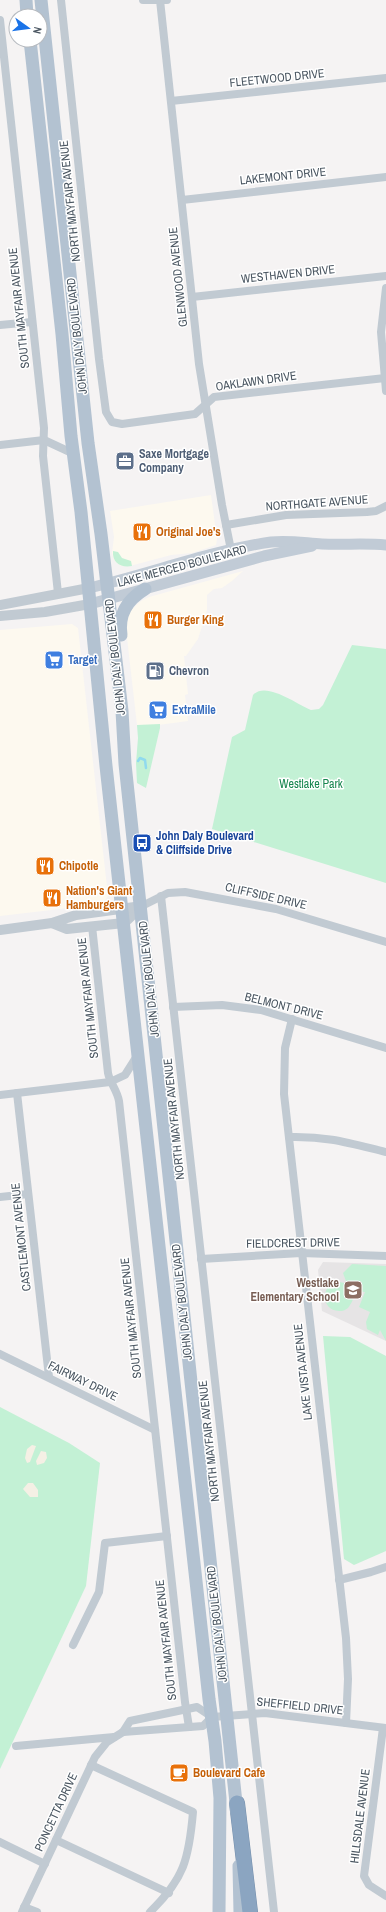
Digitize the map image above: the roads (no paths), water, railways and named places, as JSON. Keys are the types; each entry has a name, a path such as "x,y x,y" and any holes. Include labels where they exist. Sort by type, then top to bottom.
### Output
{"highway":[{"path":"237,1804 250,1912"}],"main road":[{"name":"JOHN DALY BOULEVARD","path":"41,0 88,446 109,599 237,1804 240,1912"},
{"name":"JOHN DALY BOULEVARD","path":"31,48 62,334 72,453 89,588 138,1056 212,1717 216,1741 220,1809 219,1912"},
{"name":"LAKE MERCED BOULEVARD","path":"89,588 231,550 285,541 323,544 357,543 386,545"},
{"name":"LAKE MERCED BOULEVARD","path":"90,604 264,556 323,544"},
{"path":"220,569 231,550 240,555 264,556"},
{"path":"122,720 127,706 127,695 120,622 124,610 129,602 145,590"}],"street":[{"name":"NORTH MAYFAIR AVENUE","path":"61,0 99,359 106,412 112,422"},
{"path":"143,0 162,0"},
{"name":"GLENWOOD AVENUE","path":"162,0 192,297 206,405 231,550"},
{"name":"SOUTH MAYFAIR AVENUE","path":"0,20 3,80 32,322 44,440 43,456 58,593"},
{"name":"FLEETWOOD DRIVE","path":"171,101 386,78"},
{"name":"LAKEMONT DRIVE","path":"182,200 386,177"},
{"name":"WESTHAVEN DRIVE","path":"192,297 386,276"},
{"path":"386,288 381,332 386,391"},
{"path":"0,325 32,322"},
{"name":"OAKLAWN DRIVE","path":"112,422 122,424 195,414 214,397 384,378"},
{"path":"0,445 44,440 72,453"},
{"name":"NORTHGATE AVENUE","path":"226,525 286,515 376,511 386,506"},
{"name":"LAKE MERCED BOULEVARD","path":"0,605 89,588"},
{"name":"LAKE MERCED BOULEVARD","path":"0,616 45,612 90,604"},
{"name":"CLIFFSIDE DRIVE","path":"142,906 168,893 185,892 236,900 296,915 386,942"},
{"name":"NORTH MAYFAIR AVENUE","path":"161,896 274,1912"},
{"path":"0,930 52,923 76,915 122,910 142,906"},
{"path":"52,923 67,929 124,923 142,906"},
{"name":"SOUTH MAYFAIR AVENUE","path":"92,926 110,1082 118,1094 119,1101 185,1710 189,1727"},
{"name":"BELMONT DRIVE","path":"173,1007 208,1005 234,1006 260,1010 386,1048"},
{"name":"LAKE VISTA AVENUE","path":"292,1019 284,1063 284,1094 348,1658 346,1723"},
{"path":"0,1095 110,1082 125,1075 138,1056"},
{"name":"CASTLEMONT AVENUE","path":"17,1093 49,1377"},
{"path":"289,1137 330,1138 386,1152"},
{"path":"0,1197 28,1194"},
{"name":"FIELDCREST DRIVE","path":"201,1259 301,1253 386,1256"},
{"name":"FAIRWAY DRIVE","path":"0,1354 155,1430"},
{"path":"74,1645 99,1592 105,1543 167,1536"},
{"path":"338,1580 371,1572 386,1566"},
{"name":"PONCETTA DRIVE","path":"23,1909 91,1765 101,1749 114,1736 123,1732 203,1726 212,1717 197,1707 130,1721 123,1732"},
{"name":"SHEFFIELD DRIVE","path":"212,1717 265,1712 384,1728"},
{"name":"HILLSDALE AVENUE","path":"384,1728 364,1876 369,1885 386,1896"},
{"path":"16,1746 114,1736"},
{"path":"91,1765 193,1812 188,1855 180,1876 169,1893 150,1912"},
{"path":"56,1840 169,1893"},
{"path":"0,1842 45,1864"},
{"path":"23,1909 37,1912"}],"waterway":[{"path":"138,761 140,758 145,760 146,768"}],"place":[{"name":"Saxe Mortgage Company","path":"125,461"},
{"name":"Original Joe's","path":"142,532"},
{"name":"Burger King","path":"153,620"},
{"name":"Target","path":"54,660"},
{"name":"Chevron","path":"155,671"},
{"name":"ExtraMile","path":"158,710"},
{"name":"John Daly Boulevard & Cliffside Drive","path":"142,843"},
{"name":"Chipotle","path":"45,866"},
{"name":"Nation's Giant Hamburgers","path":"52,898"},
{"name":"Westlake Elementary School","path":"353,1290"},
{"name":"Boulevard Cafe","path":"179,1773"}],"park label":[{"name":"Westlake Park","path":"311,784"}]}
